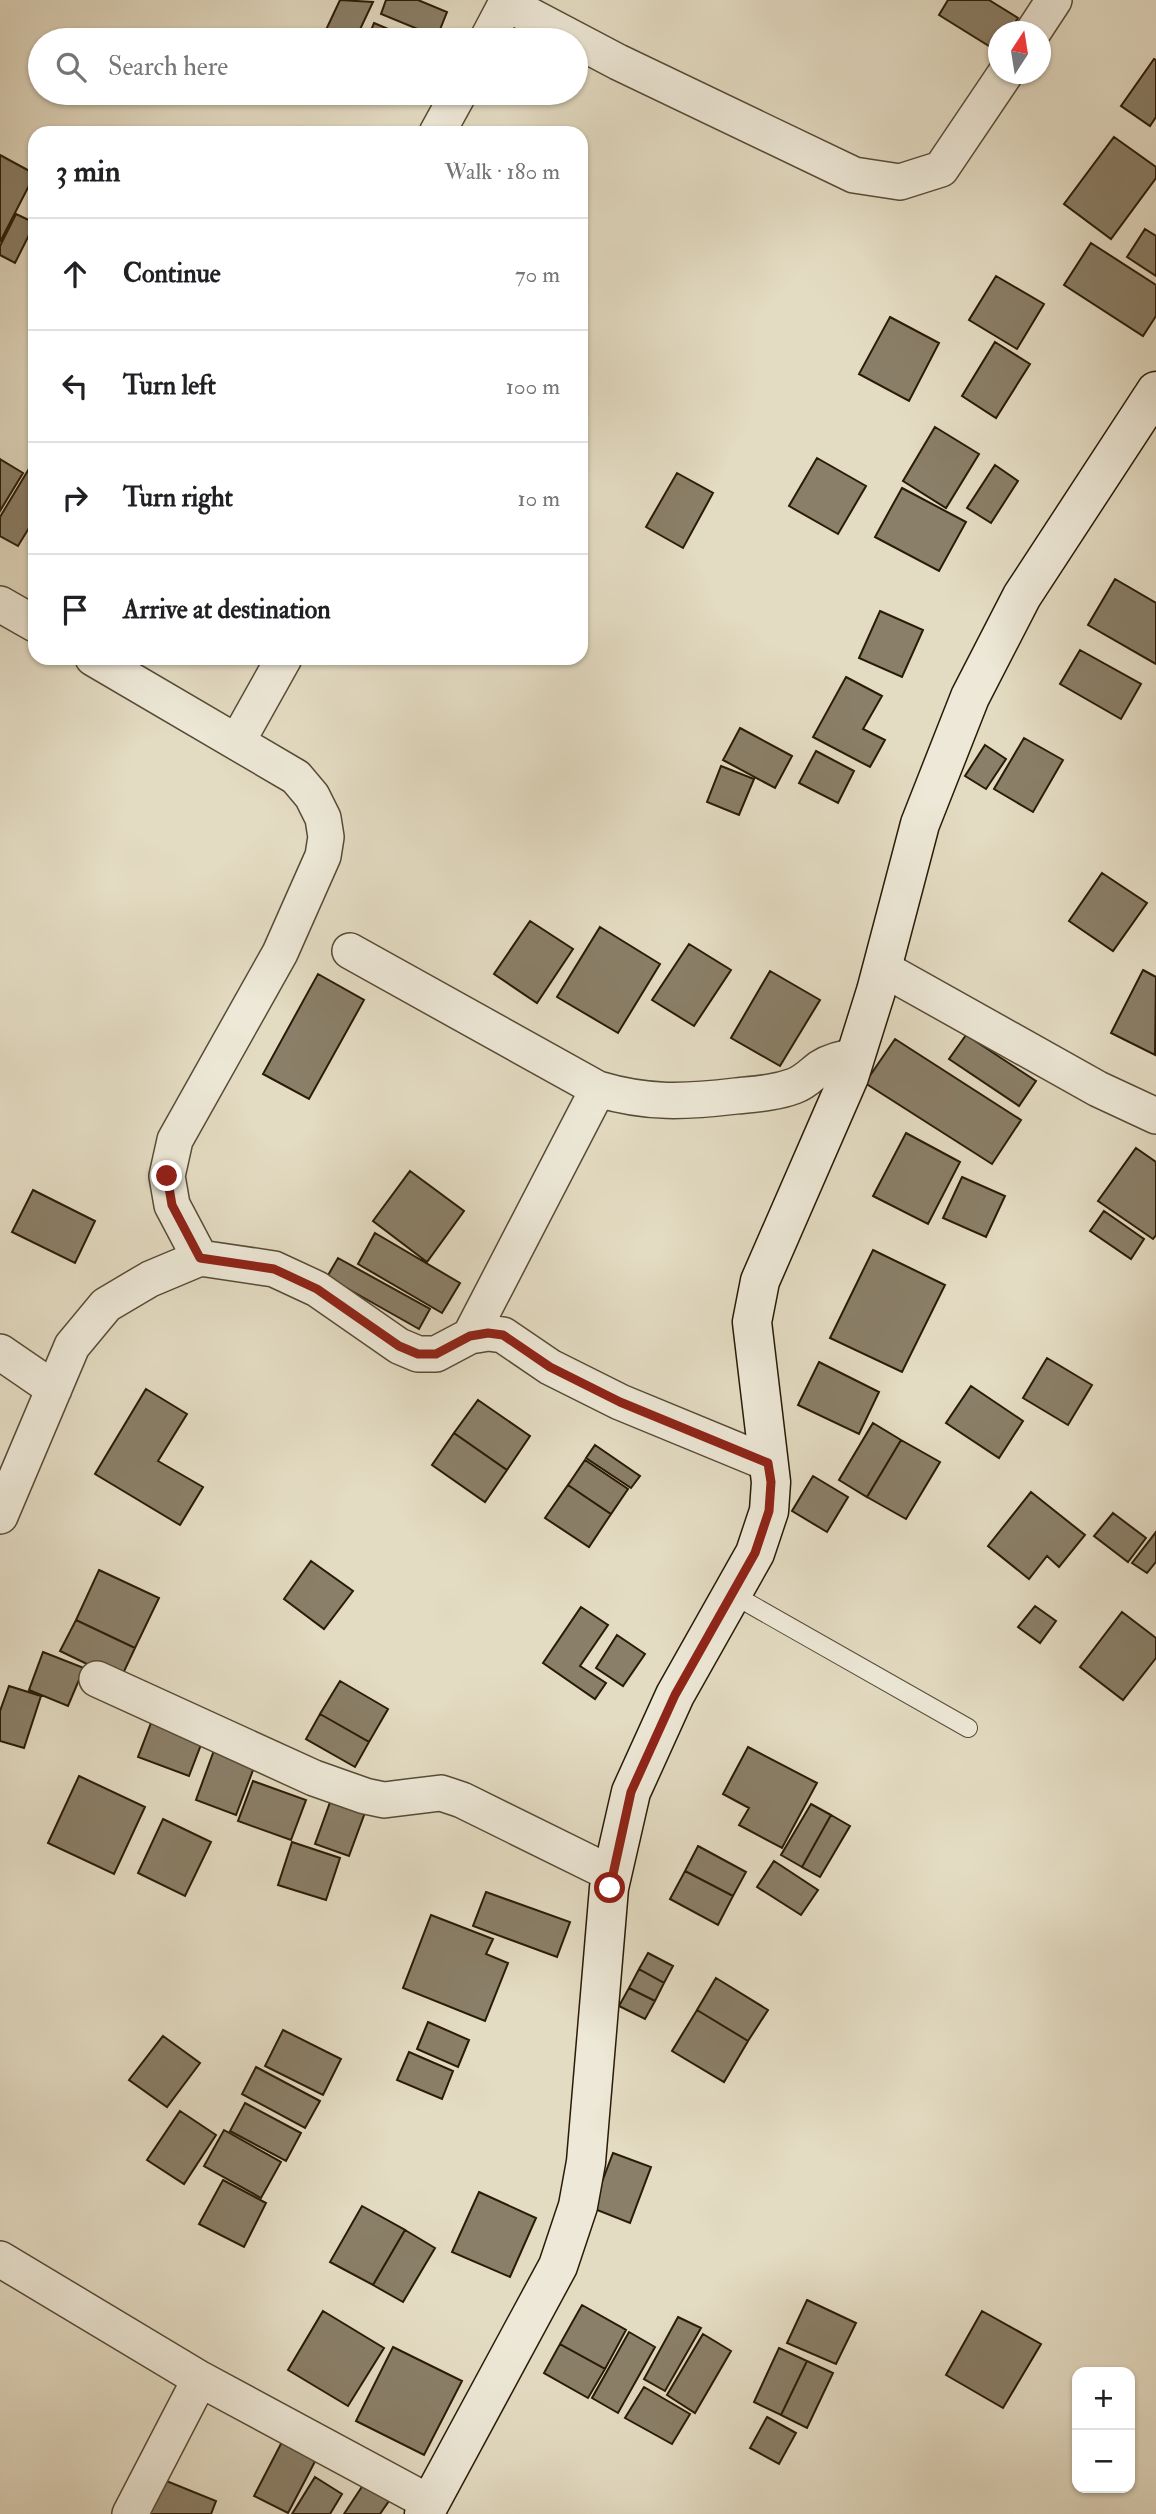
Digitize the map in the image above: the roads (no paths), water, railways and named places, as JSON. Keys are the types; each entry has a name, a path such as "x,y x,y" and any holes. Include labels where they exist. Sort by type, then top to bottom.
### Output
{"street":[{"path":"1040,21 1054,0"},
{"path":"492,28 507,1 556,28"},
{"path":"588,46 854,176 900,182 941,169 998,84"},
{"path":"441,126 452,105"},
{"path":"0,2259 200,2379 427,2508 558,2266 578,2206 586,2162 612,1874 631,1792 675,1695 755,1553 769,1511 771,1482 752,1322 760,1281 825,1136 856,1057 920,824 970,697 1022,596 1156,391"},
{"path":"0,604 28,620"},
{"path":"108,665 296,777 318,807 326,837 323,856 280,953 175,1140 167,1176 172,1205 200,1258"},
{"path":"237,742 280,665"},
{"path":"350,951 598,1089 649,1101 692,1101 776,1092 803,1083 822,1067 840,1059 856,1057"},
{"path":"881,968 1098,1089 1156,1116"},
{"path":"470,1336 598,1089"},
{"path":"0,1516 72,1346 107,1305 150,1279 200,1258 274,1269 317,1289 399,1346 418,1354 436,1354 470,1336 488,1333 503,1335 550,1367 620,1402 768,1463"},
{"path":"0,1352 54,1389"},
{"path":"97,1679 314,1778 365,1796 383,1800 441,1793 462,1800 612,1874"},
{"path":"130,2514 200,2379"}],"lane":[{"path":"732,1594 968,1728"}]}
